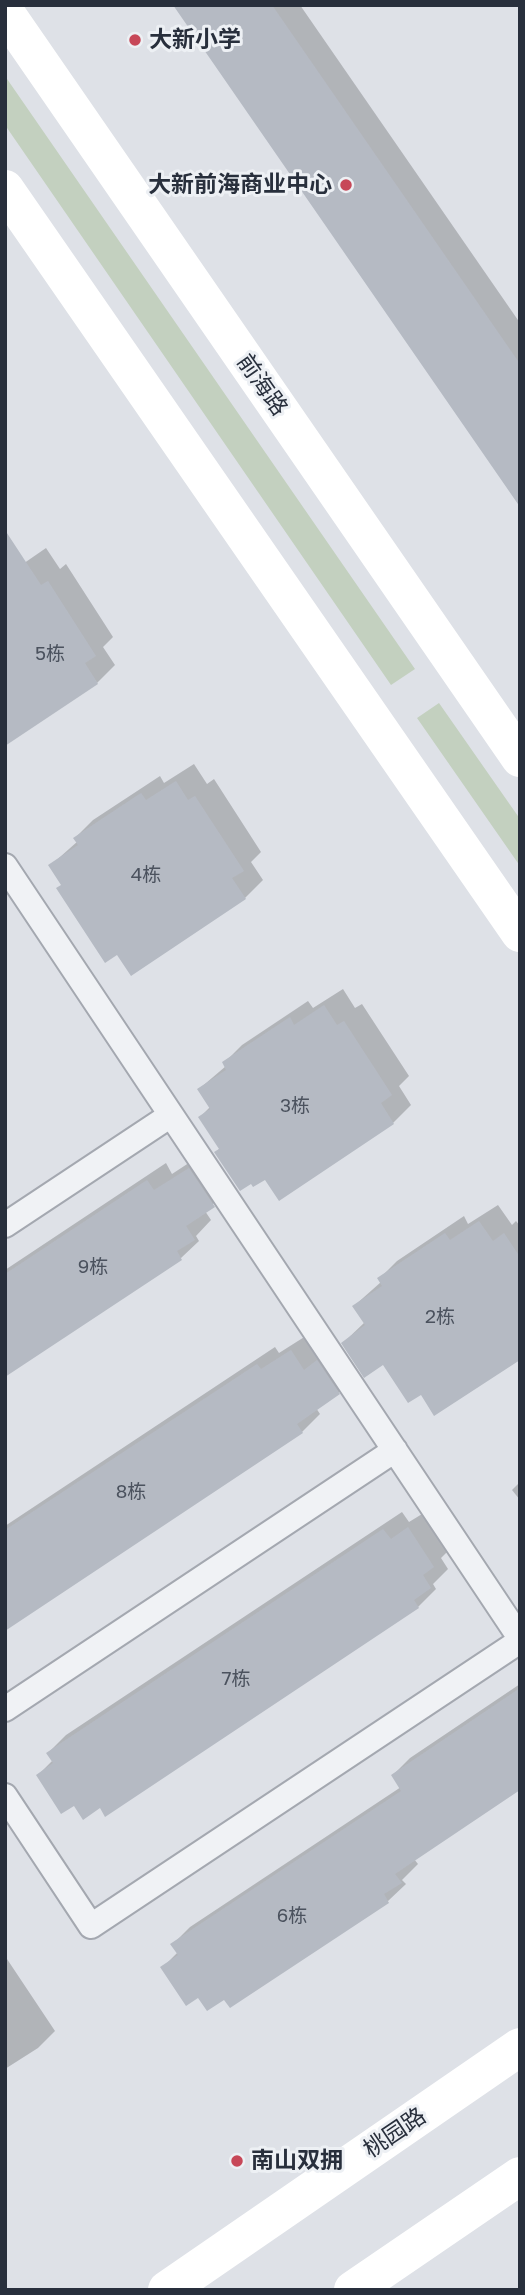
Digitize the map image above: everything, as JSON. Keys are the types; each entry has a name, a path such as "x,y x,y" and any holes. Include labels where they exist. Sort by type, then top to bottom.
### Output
{"main road":[{"name":"前海路","path":"5,12 520,758"},
{"path":"5,189 520,933"},
{"name":"桃园路","path":"167,2290 520,2047"},
{"path":"353,2290 520,2176"}],"lane":[{"path":"5,866 520,1639 91,1926 5,1796"},
{"path":"5,1226 171,1115"},
{"path":"5,1709 395,1450"}],"green space":[{"path":"5,76 415,669 391,685 5,125"},
{"path":"439,703 520,819 520,866 417,718"}],"building":[{"name":"大新前海商业中心","path":"173,5 272,5 520,364 520,507"},
{"path":"5,530 41,585 48,581 96,656 85,663 98,684 5,746"},
{"path":"176,781 188,800 195,796 244,871 232,878 246,899 131,976 117,955 105,963 56,888 61,885 48,865 78,845 73,838 141,793 146,800"},
{"path":"324,1005 337,1025 344,1021 392,1095 381,1103 394,1124 279,1201 265,1180 240,1191 214,1152 219,1149 198,1117 210,1109 197,1089 226,1070 222,1062 290,1017 294,1025"},
{"path":"189,1168 215,1207 186,1226 195,1240 177,1251 182,1260 5,1377 5,1274 147,1180 154,1190"},
{"path":"479,1221 493,1241 504,1233 520,1257 520,1360 434,1416 421,1395 408,1403 383,1365 364,1378 341,1343 365,1325 352,1306 382,1286 377,1278 445,1233 450,1240"},
{"path":"291,1350 304,1370 317,1360 340,1394 297,1424 303,1433 5,1631 5,1530 257,1364 261,1369"},
{"path":"408,1527 434,1567 423,1575 431,1588 414,1600 419,1608 105,1817 100,1808 83,1820 74,1806 61,1814 36,1775 53,1763 46,1753 383,1529 391,1539"},
{"path":"520,1688 520,1790 395,1874 402,1883 384,1894 389,1903 230,2008 224,2000 207,2011 198,1998 186,2006 160,1967 178,1955 170,1944 401,1791 391,1775"}],"place":[{"name":"大新小学","path":"135,40"},
{"name":"大新前海商业中心","path":"346,185"},
{"name":"南山双拥","path":"237,2161"}]}
